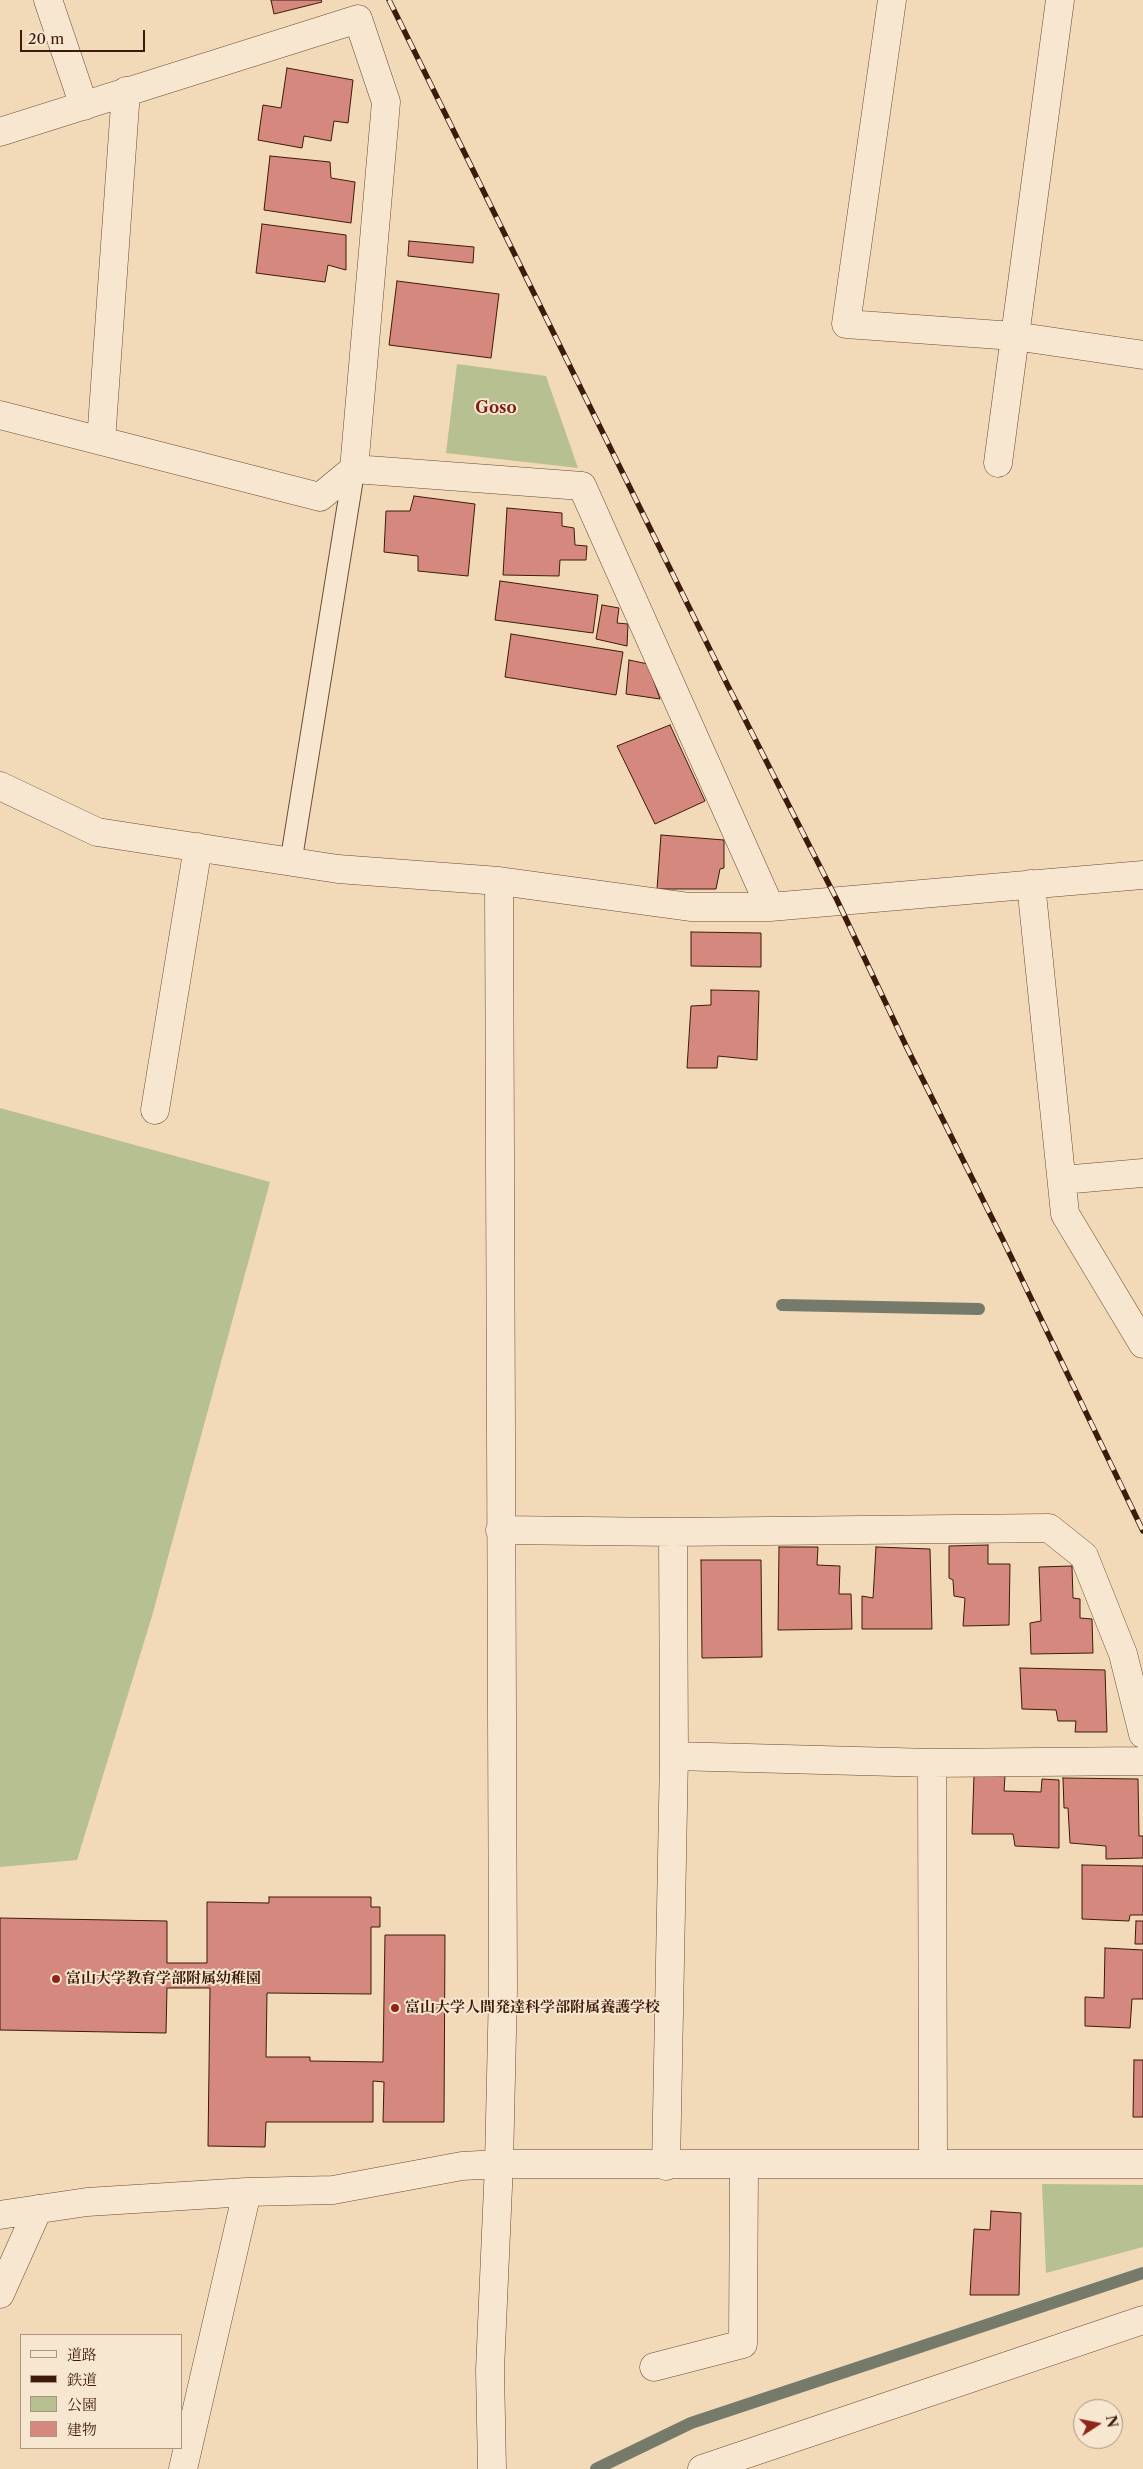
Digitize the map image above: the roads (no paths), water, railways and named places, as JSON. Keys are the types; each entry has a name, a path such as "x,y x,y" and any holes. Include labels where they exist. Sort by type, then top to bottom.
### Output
{"street":[{"path":"48,0 84,106"},
{"path":"892,0 846,324 1014,336 1143,354"},
{"path":"998,463 1060,0"},
{"path":"0,132 358,19 386,102 354,468 320,497 0,415"},
{"path":"101,441 126,91"},
{"path":"354,468 582,486 770,906"},
{"path":"0,786 97,832 338,869 499,881 690,907 770,906 1143,875"},
{"path":"155,1110 198,847"},
{"path":"492,2469 490,2370 499,2164 503,1989 499,881"},
{"path":"1031,884 1065,1214 1143,1344"},
{"path":"1062,1180 1143,1173"},
{"path":"500,1530 673,1532 1049,1528 1084,1556 1123,1654 1143,1734"},
{"path":"666,2166 674,1756 673,1532"},
{"path":"674,1756 932,1763 1143,1761"},
{"path":"932,1763 933,2164"},
{"path":"0,2215 87,2202 247,2192 333,2190 462,2166 499,2164 666,2166 1143,2164"},
{"path":"654,2367 743,2344 744,2165"},
{"path":"184,2469 247,2192"},
{"path":"0,2294 38,2209"},
{"path":"702,2469 1143,2320"}],"lane":[{"path":"291,861 354,468"}],"waterway":[{"path":"782,1305 979,1309"},
{"path":"596,2469 691,2423 1143,2273"}],"railway":[{"path":"389,0 727,684 837,900 907,1048 1003,1240 1143,1531"}],"place":[{"name":"富山大学教育学部附属幼稚園","path":"56,1979"},
{"name":"富山大学人間発達科学部附属養護学校","path":"395,2008"}],"district":[{"name":"Goso","path":"496,408"}]}
